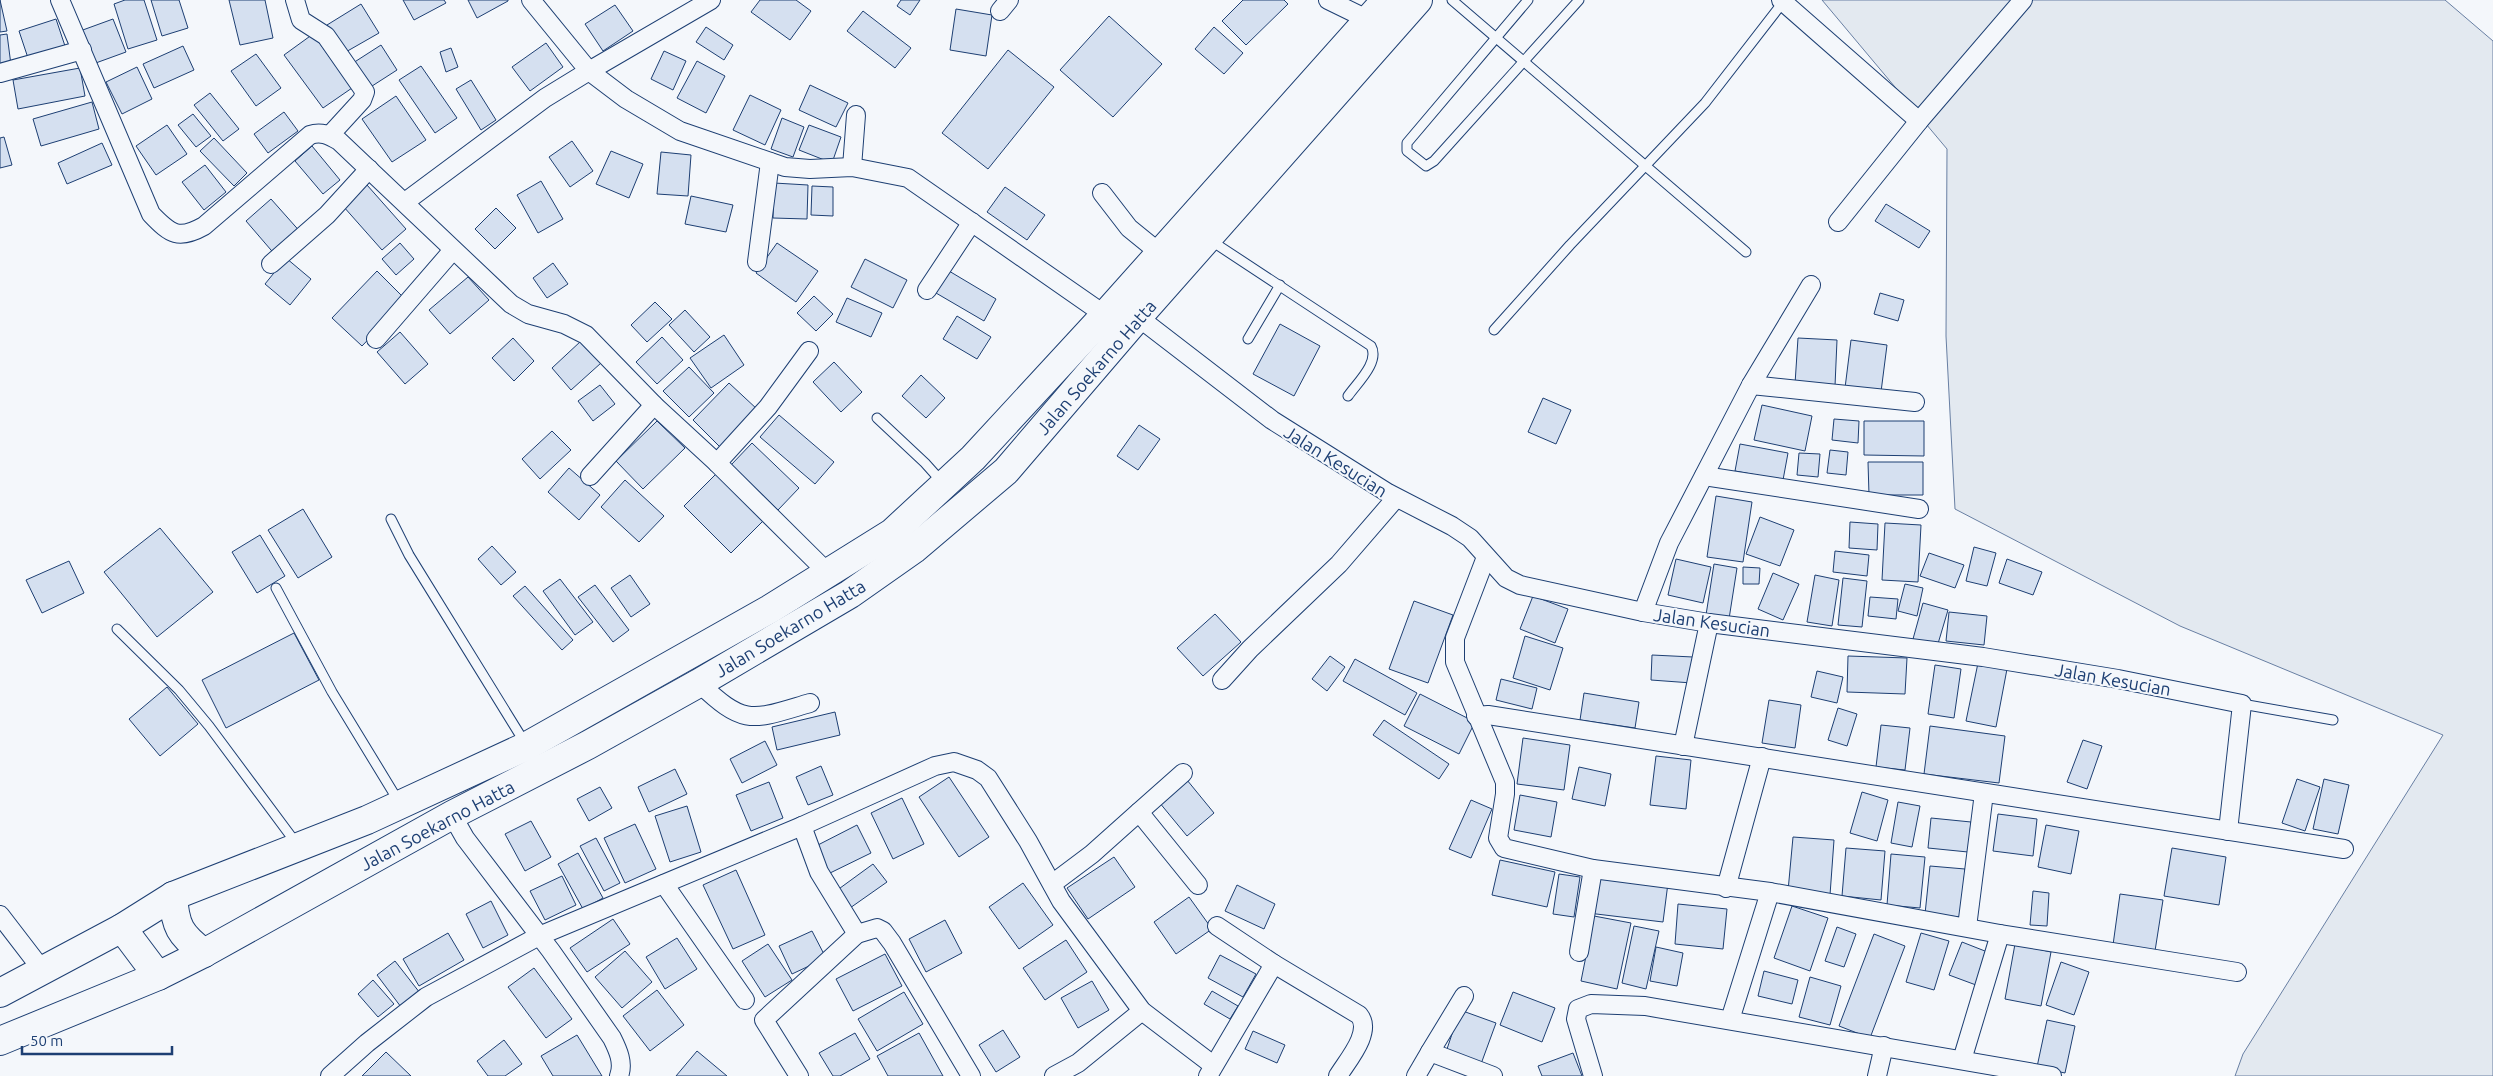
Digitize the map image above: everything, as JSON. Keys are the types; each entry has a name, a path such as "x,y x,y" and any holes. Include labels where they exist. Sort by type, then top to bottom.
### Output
{"highway":[{"name":"Jalan Soekarno Hatta","path":"0,1040 158,976 204,953 452,815 588,745 698,683 850,594 914,549 1006,471 1138,317 1418,0"},
{"name":"Jalan Soekarno Hatta","path":"0,994 122,928 173,896 297,846 368,820 527,746 770,609 892,533 973,458 1161,254 1377,10"},
{"path":"173,896 174,919 186,939 204,953"},
{"path":"122,928 158,976"}],"street":[{"path":"60,0 152,214 175,234 189,234 204,226 310,135 321,133 330,135 406,202 453,250 519,310 564,324 586,335 654,405 717,463 827,572"},
{"path":"295,0 301,20 326,36 365,92 362,100 330,135"},
{"path":"531,0 589,70 626,99 680,131 770,162 797,169 852,167 908,178 1105,315"},
{"path":"406,202 545,98 589,70 711,0"},
{"path":"1328,0 1377,10"},
{"path":"1783,0 1919,121"},
{"path":"1838,222 1919,121 2023,0"},
{"path":"0,73 82,50"},
{"path":"852,167 856,115"},
{"path":"757,262 770,162"},
{"path":"271,264 327,215 370,169"},
{"path":"1102,193 1129,228 1161,254"},
{"path":"927,290 972,222"},
{"path":"376,338 453,250"},
{"path":"1643,612 1668,543 1751,385 1811,285"},
{"name":"Jalan Kesucian","path":"1138,317 1272,420 1396,498 1452,526 1470,538 1506,578 1520,585 1643,612 1708,623 1983,657 2118,679 2242,704"},
{"path":"717,463 768,407 809,351"},
{"path":"1751,385 1915,402"},
{"path":"590,476 654,405"},
{"path":"1704,476 1919,509"},
{"path":"1222,680 1250,648 1339,564 1396,498"},
{"path":"1486,557 1455,638 1455,662 1505,782 1499,843 1504,848 1593,869 1726,888 1770,892 2000,934 2237,972"},
{"path":"1683,746 1708,623"},
{"path":"698,683 732,711 747,716 759,718 810,703"},
{"path":"2228,831 2242,704"},
{"path":"1476,716 1488,715 2344,849"},
{"path":"1726,888 1762,757"},
{"path":"330,1076 367,1043 426,997 540,936 802,826 935,766 954,762 977,770 988,778 1028,840 1061,901 1142,1011 1210,1071 1274,964"},
{"path":"1052,884 1092,854 1183,773"},
{"path":"1967,927 1984,793"},
{"path":"1139,812 1198,885"},
{"path":"452,815 466,838 540,936 612,1038 619,1051 621,1069 619,1076"},
{"path":"802,826 819,872 857,934"},
{"path":"1579,952 1593,869"},
{"path":"664,884 746,1000"},
{"path":"1730,1020 1770,892"},
{"path":"0,915 43,971"},
{"path":"1217,926 1274,964 1359,1015 1364,1020 1364,1029 1360,1040 1338,1076"},
{"path":"799,1076 764,1020 857,934 877,928 882,931 971,1076"},
{"path":"1962,1060 2000,934"},
{"path":"1416,1076 1464,996"},
{"path":"1593,1076 1576,1018 1578,1008 1586,1005 1645,1006 2052,1076"},
{"path":"1054,1076 1078,1063 1142,1011"},
{"path":"1877,1076 1884,1046"},
{"path":"1430,1052 1493,1076"}],"lane":[{"path":"1452,0 1494,39 1746,252"},
{"path":"1528,0 1407,143 1407,151 1419,162 1426,166 1434,161 1579,0"},
{"path":"1494,330 1570,245 1705,103 1783,0"},
{"path":"1208,238 1371,346 1374,352 1372,362 1348,396"},
{"path":"1248,339 1280,285"},
{"path":"877,418 926,463 944,484"},
{"path":"390,519 527,746"},
{"path":"276,588 332,692 400,805"},
{"path":"117,629 179,690 297,846"},
{"path":"2242,704 2333,720"}],"shaded area":[{"path":"1822,0 2445,0 2493,41 2493,1076 2235,1076 2243,1054 2443,735 2180,626 1955,509 1946,336 1947,149"}],"building":[{"path":"0,0 7,31 0,32"},
{"path":"125,0 144,0 157,40 128,49 114,4"},
{"path":"151,0 179,0 188,28 162,36"},
{"path":"229,0 265,0 273,38 240,45"},
{"path":"403,0 444,0 446,3 414,20"},
{"path":"468,0 508,0 508,1 477,18"},
{"path":"760,0 796,0 811,11 790,40 751,12"},
{"path":"901,0 920,0 910,15 897,6"},
{"path":"1243,0 1284,0 1288,4 1246,45 1222,21"},
{"path":"361,4 379,33 344,53 327,25"},
{"path":"615,5 633,31 603,51 585,24"},
{"path":"956,9 992,15 986,56 950,50"},
{"path":"863,11 911,48 895,68 847,31"},
{"path":"1109,16 1162,64 1113,117 1060,70"},
{"path":"56,19 67,52 30,64 19,31"},
{"path":"113,19 126,52 93,64 80,31"},
{"path":"706,27 733,45 724,60 696,42"},
{"path":"1214,27 1243,53 1224,74 1195,49"},
{"path":"7,34 11,65 0,67 0,35"},
{"path":"313,34 352,88 323,108 284,55"},
{"path":"546,43 563,67 530,91 512,67"},
{"path":"381,45 397,70 369,88 353,63"},
{"path":"183,46 194,70 154,88 143,64"},
{"path":"451,48 458,67 446,72 440,52"},
{"path":"1008,50 1054,87 988,169 942,133"},
{"path":"664,51 686,61 673,90 651,79"},
{"path":"256,54 281,88 256,106 231,71"},
{"path":"697,61 725,76 706,113 677,98"},
{"path":"421,66 457,118 435,133 399,80"},
{"path":"137,67 152,99 122,114 106,82"},
{"path":"80,68 85,96 18,109 13,80"},
{"path":"471,80 496,120 481,130 456,89"},
{"path":"810,85 848,103 836,127 799,110"},
{"path":"210,93 239,129 223,141 194,105"},
{"path":"750,95 781,110 765,145 733,130"},
{"path":"396,96 426,140 392,162 362,119"},
{"path":"92,102 99,129 41,146 33,119"},
{"path":"284,112 298,131 268,153 254,134"},
{"path":"193,114 211,136 196,147 178,125"},
{"path":"782,118 804,127 793,157 771,149"},
{"path":"167,125 187,154 156,175 136,146"},
{"path":"809,125 841,137 832,163 799,150"},
{"path":"4,137 12,165 0,168 0,138"},
{"path":"214,138 247,173 234,186 200,151"},
{"path":"572,141 593,171 570,187 549,157"},
{"path":"102,143 112,165 67,184 58,163"},
{"path":"312,146 340,180 323,194 295,161"},
{"path":"611,151 643,164 629,198 596,184"},
{"path":"661,152 691,155 688,196 657,194"},
{"path":"205,165 226,192 204,210 182,182"},
{"path":"541,181 563,219 538,233 517,195"},
{"path":"774,183 808,185 807,219 773,218"},
{"path":"367,185 406,229 382,250 343,206"},
{"path":"812,186 833,187 833,216 811,215"},
{"path":"1005,187 1045,215 1027,240 987,212"},
{"path":"691,196 733,205 726,232 685,224"},
{"path":"271,199 303,235 277,257 246,221"},
{"path":"1886,204 1930,231 1919,248 1875,221"},
{"path":"496,208 516,228 495,249 475,229"},
{"path":"400,243 414,259 396,275 382,259"},
{"path":"777,243 818,271 796,302 756,273"},
{"path":"286,258 311,279 290,305 265,284"},
{"path":"865,259 907,280 893,308 851,287"},
{"path":"553,263 568,284 547,298 533,278"},
{"path":"377,271 406,300 362,346 332,318"},
{"path":"949,271 996,299 984,321 936,293"},
{"path":"468,277 489,300 450,334 429,310"},
{"path":"1880,293 1904,300 1898,321 1874,314"},
{"path":"814,296 833,314 816,331 797,313"},
{"path":"847,298 882,313 871,337 836,322"},
{"path":"655,302 672,319 647,342 631,325"},
{"path":"685,310 710,337 694,352 669,325"},
{"path":"957,316 991,337 977,359 943,339"},
{"path":"1280,324 1320,346 1294,396 1253,374"},
{"path":"400,332 428,364 405,384 377,352"},
{"path":"724,335 744,365 711,388 690,358"},
{"path":"662,337 683,360 657,384 636,362"},
{"path":"513,338 534,361 514,381 492,358"},
{"path":"1798,338 1837,340 1835,386 1795,384"},
{"path":"1851,340 1887,345 1881,392 1845,388"},
{"path":"581,341 601,363 571,390 552,368"},
{"path":"834,362 862,392 841,412 813,382"},
{"path":"689,367 714,393 689,417 663,391"},
{"path":"921,375 945,398 926,418 902,396"},
{"path":"729,383 758,410 721,448 693,420"},
{"path":"600,385 615,404 593,421 578,401"},
{"path":"1543,398 1571,410 1556,444 1528,432"},
{"path":"1762,405 1812,416 1805,451 1754,440"},
{"path":"779,415 834,462 815,484 760,437"},
{"path":"1834,419 1859,421 1858,443 1832,440"},
{"path":"657,421 685,448 643,489 616,461"},
{"path":"1864,421 1924,421 1924,456 1864,455"},
{"path":"1139,425 1160,439 1138,470 1117,456"},
{"path":"552,431 571,450 540,479 522,459"},
{"path":"752,443 799,488 778,510 731,465"},
{"path":"1740,444 1788,453 1783,480 1735,471"},
{"path":"1830,450 1848,452 1846,475 1827,473"},
{"path":"1799,453 1820,454 1818,477 1797,475"},
{"path":"1868,462 1923,462 1923,495 1869,495"},
{"path":"569,468 600,495 579,520 548,492"},
{"path":"719,471 766,518 731,553 684,506"},
{"path":"625,480 664,516 639,542 601,507"},
{"path":"1716,496 1752,502 1743,562 1707,557"},
{"path":"303,509 332,557 298,578 268,530"},
{"path":"1760,517 1794,530 1780,566 1746,554"},
{"path":"1850,522 1878,524 1877,550 1849,548"},
{"path":"1885,523 1921,525 1918,582 1882,580"},
{"path":"160,528 213,592 157,637 104,572"},
{"path":"260,535 285,576 257,593 232,552"},
{"path":"492,546 516,572 501,585 478,559"},
{"path":"1974,547 1996,553 1987,586 1966,581"},
{"path":"1835,551 1869,555 1867,576 1833,572"},
{"path":"1929,553 1964,565 1955,588 1920,576"},
{"path":"1676,559 1711,567 1703,603 1668,595"},
{"path":"2007,559 2042,572 2033,595 1999,583"},
{"path":"69,561 84,593 42,613 26,580"},
{"path":"1714,564 1737,568 1729,619 1706,615"},
{"path":"1743,567 1760,568 1759,584 1743,584"},
{"path":"1773,573 1799,584 1783,620 1758,609"},
{"path":"630,575 650,604 631,617 611,588"},
{"path":"1815,575 1839,580 1832,626 1807,622"},
{"path":"1843,578 1867,581 1862,627 1838,625"},
{"path":"560,579 593,622 575,635 543,591"},
{"path":"1905,584 1923,588 1917,616 1898,611"},
{"path":"595,585 629,630 613,642 578,597"},
{"path":"525,586 573,640 562,650 513,596"},
{"path":"1533,596 1568,609 1555,643 1520,629"},
{"path":"1870,597 1898,599 1896,619 1868,616"},
{"path":"1414,601 1453,615 1428,683 1389,669"},
{"path":"1923,603 1948,610 1937,647 1913,639"},
{"path":"1949,612 1987,616 1984,645 1946,641"},
{"path":"1215,614 1241,642 1203,676 1177,648"},
{"path":"294,633 319,680 226,728 202,680"},
{"path":"1525,636 1563,648 1550,690 1513,678"},
{"path":"1652,655 1693,657 1692,683 1651,680"},
{"path":"1330,656 1345,667 1327,691 1312,679"},
{"path":"1848,656 1907,658 1905,694 1847,692"},
{"path":"1355,659 1417,693 1405,715 1343,681"},
{"path":"1978,663 2007,669 1996,727 1966,721"},
{"path":"1935,665 1961,669 1954,718 1928,714"},
{"path":"1817,671 1843,677 1837,703 1811,697"},
{"path":"1501,679 1537,688 1532,709 1496,700"},
{"path":"167,687 198,724 160,756 129,719"},
{"path":"1584,693 1639,702 1635,728 1580,720"},
{"path":"1420,694 1475,722 1459,754 1404,726"},
{"path":"1769,700 1801,705 1795,748 1762,743"},
{"path":"1838,708 1857,714 1847,746 1828,740"},
{"path":"835,712 840,735 777,750 772,727"},
{"path":"1384,720 1449,764 1439,779 1373,735"},
{"path":"1881,725 1910,728 1905,770 1876,767"},
{"path":"1930,726 2005,736 1999,783 1924,774"},
{"path":"1523,738 1570,745 1564,790 1517,784"},
{"path":"2083,740 2102,746 2087,789 2067,782"},
{"path":"765,741 777,765 742,783 730,759"},
{"path":"1656,756 1691,760 1686,809 1650,805"},
{"path":"821,766 833,795 808,805 796,777"},
{"path":"1579,767 1611,774 1605,806 1572,799"},
{"path":"675,769 687,794 649,812 638,787"},
{"path":"949,777 989,837 959,857 919,797"},
{"path":"2297,779 2320,787 2305,831 2282,823"},
{"path":"2324,779 2349,785 2338,834 2313,829"},
{"path":"1187,780 1214,813 1187,836 1159,802"},
{"path":"769,782 783,818 751,831 736,795"},
{"path":"600,787 612,808 589,821 577,799"},
{"path":"1862,792 1888,800 1877,841 1850,833"},
{"path":"1520,795 1557,802 1551,837 1514,830"},
{"path":"902,798 924,844 893,859 871,813"},
{"path":"1471,800 1492,809 1471,858 1449,849"},
{"path":"1898,802 1920,806 1912,847 1891,843"},
{"path":"687,806 701,852 670,862 655,816"},
{"path":"1998,814 2037,819 2033,856 1993,851"},
{"path":"1931,818 1971,822 1968,852 1928,848"},
{"path":"531,821 551,857 525,871 505,834"},
{"path":"635,824 656,869 625,883 604,838"},
{"path":"857,825 871,853 828,874 814,847"},
{"path":"2046,825 2079,831 2071,874 2038,867"},
{"path":"1793,837 1834,840 1830,895 1788,891"},
{"path":"596,838 620,883 604,891 580,846"},
{"path":"1846,848 1885,851 1881,900 1842,896"},
{"path":"2172,848 2226,857 2219,905 2164,896"},
{"path":"578,853 603,898 583,909 558,864"},
{"path":"1891,854 1925,857 1920,908 1887,905"},
{"path":"1114,857 1135,887 1088,919 1067,888"},
{"path":"1500,860 1555,872 1547,907 1492,895"},
{"path":"873,864 887,882 850,908 836,891"},
{"path":"1930,866 1965,869 1961,917 1925,914"},
{"path":"736,870 765,935 733,949 703,885"},
{"path":"1559,874 1580,877 1574,917 1553,914"},
{"path":"1593,874 1668,883 1663,922 1588,913"},
{"path":"562,876 576,905 545,920 530,891"},
{"path":"1023,883 1053,925 1019,949 989,907"},
{"path":"1237,885 1275,904 1264,929 1225,911"},
{"path":"2033,891 2049,893 2047,926 2030,925"},
{"path":"2120,894 2163,900 2155,951 2113,945"},
{"path":"1189,897 1212,929 1176,954 1154,922"},
{"path":"491,901 508,935 483,948 466,914"},
{"path":"1678,904 1727,909 1723,949 1675,944"},
{"path":"1792,906 1828,918 1810,971 1774,958"},
{"path":"1594,916 1631,923 1617,989 1581,981"},
{"path":"613,919 630,944 587,972 570,948"},
{"path":"945,920 962,953 926,972 909,939"},
{"path":"1634,926 1659,931 1646,989 1622,983"},
{"path":"1837,927 1856,934 1844,967 1825,961"},
{"path":"812,931 826,958 792,974 779,946"},
{"path":"448,933 464,960 419,986 403,959"},
{"path":"1921,933 1949,941 1934,990 1906,982"},
{"path":"1874,934 1905,946 1870,1038 1839,1026"},
{"path":"677,938 697,969 665,989 646,957"},
{"path":"1066,940 1087,972 1045,1000 1023,968"},
{"path":"1962,942 1990,953 1976,985 1949,975"},
{"path":"768,944 792,980 765,997 742,961"},
{"path":"2015,944 2051,952 2041,1006 2005,999"},
{"path":"1656,947 1683,953 1677,986 1650,981"},
{"path":"625,951 652,982 622,1008 595,977"},
{"path":"885,954 902,986 853,1011 836,979"},
{"path":"1220,955 1256,974 1243,997 1208,978"},
{"path":"395,961 420,993 401,1007 377,975"},
{"path":"2061,962 2089,972 2074,1015 2046,1005"},
{"path":"534,968 572,1019 546,1038 508,987"},
{"path":"1764,971 1798,980 1792,1004 1758,996"},
{"path":"1810,977 1841,986 1830,1025 1799,1017"},
{"path":"373,980 394,1004 378,1017 358,994"},
{"path":"1092,981 1109,1010 1078,1028 1061,998"},
{"path":"657,990 684,1025 650,1051 623,1016"},
{"path":"1212,991 1238,1006 1230,1019 1204,1004"},
{"path":"904,992 923,1024 877,1051 858,1019"},
{"path":"1513,992 1555,1008 1542,1042 1500,1025"},
{"path":"1460,1010 1496,1023 1481,1064 1446,1052"},
{"path":"2047,1020 2075,1026 2065,1073 2037,1067"},
{"path":"1003,1030 1020,1057 996,1072 979,1045"},
{"path":"1253,1031 1285,1045 1277,1063 1245,1049"},
{"path":"855,1033 870,1059 840,1076 833,1076 819,1053"},
{"path":"919,1033 943,1076 888,1076 877,1056"},
{"path":"577,1035 602,1076 553,1076 541,1056"},
{"path":"504,1040 522,1064 505,1076 488,1076 477,1061"},
{"path":"697,1051 727,1076 676,1076"},
{"path":"386,1052 411,1076 362,1076"},
{"path":"1573,1053 1582,1076 1542,1076 1538,1066"}]}
